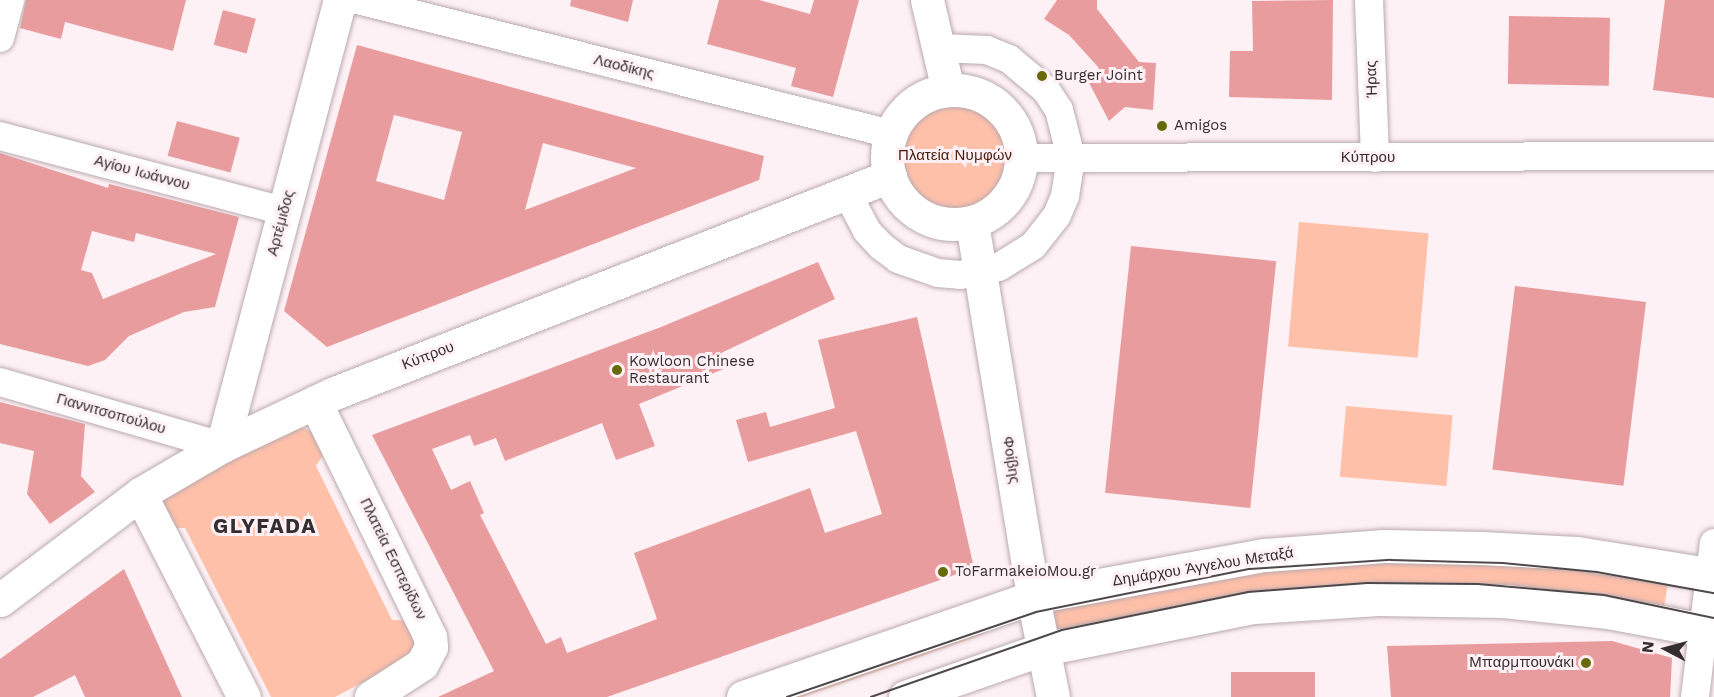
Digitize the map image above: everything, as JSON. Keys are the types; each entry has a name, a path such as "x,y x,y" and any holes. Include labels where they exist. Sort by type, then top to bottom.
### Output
{"street":[{"path":"0,38 10,0"},
{"name":"Αρτέμιδος","path":"222,446 340,0"},
{"name":"Λαοδίκης","path":"358,0 891,134"},
{"path":"927,0 948,90"},
{"name":"Ήρας","path":"1369,0 1375,158"},
{"path":"848,193 867,231 898,259 938,273 981,272 1017,258 1046,231 1065,196 1071,157 1059,110 1029,72 987,50 939,48"},
{"path":"948,90 977,94 1002,110 1018,135 1022,158 1018,179 1008,199 992,213 972,223 941,223 913,211 899,195 890,176 887,162 891,134 913,104 948,90"},
{"name":"Αγίου Ιωάννου","path":"0,136 284,211"},
{"name":"Κύπρου","path":"1022,158 1714,156"},
{"name":"Κύπρου","path":"0,600 140,494 222,446 315,402 890,176"},
{"name":"Φοίβης","path":"972,223 1033,597 1053,697"},
{"name":"Γιαννιτσοπούλου","path":"0,382 222,446"},
{"name":"Πλατεία Εσπερίδων","path":"315,402 430,637 431,647 422,664 380,695"},
{"path":"140,494 244,697"},
{"name":"Δημάρχου Άγγελου Μεταξά","path":"743,697 1033,597 1265,555 1384,546 1577,554 1713,564"},
{"path":"1695,697 1708,630 1713,564"},
{"path":"905,697 1043,649 1254,607 1378,599 1504,601 1608,612 1708,630"}],"green space":[{"name":"Πλατεία Νυμφών","path":"955,103 976,107 993,119 1005,136 1009,157 1005,178 993,195 976,207 955,211 934,207 917,195 905,178 901,157 905,136 917,119 934,107"},
{"path":"1299,222 1429,233 1418,358 1288,347"},
{"path":"1346,406 1453,415 1446,486 1340,477"},
{"path":"294,424 312,432 326,451 316,466 392,620 413,621 416,640 413,649 399,663 335,697 271,697 185,528 165,528 160,498"},
{"path":"1422,555 1669,577 1663,613 1555,595 1055,639 1048,604 1181,577"},
{"path":"982,626 984,634 887,668 802,697 775,697"}],"building":[{"path":"26,0 186,0 173,51 65,22 61,39 20,28"},
{"path":"571,0 633,0 628,22 570,6"},
{"path":"719,0 759,0 810,14 814,0 859,0 833,97 791,86 796,68 707,44"},
{"path":"1057,0 1097,0 1097,9 1139,62 1156,63 1153,110 1125,107 1109,121 1087,79 1099,68 1069,35 1044,19"},
{"path":"1333,0 1332,100 1229,97 1230,51 1253,51 1252,1"},
{"path":"1665,0 1714,0 1714,98 1653,90"},
{"path":"223,10 256,19 247,54 214,45"},
{"path":"1509,16 1610,18 1609,86 1508,84"},
{"path":"357,45 764,156 759,180 327,347 284,311","holes":["394,115 462,132 444,200 376,181","543,143 636,168 525,210"]},
{"path":"177,121 240,138 230,173 168,156"},
{"path":"0,153 108,188 109,184 239,217 215,307 184,312 129,336 105,360 88,366 0,344","holes":["92,231 134,242 136,233 216,254 103,299 92,273 81,270"]},
{"path":"1131,246 1276,261 1250,508 1105,493"},
{"path":"818,262 835,299 721,353 726,368 639,404 655,446 616,460 602,423 505,461 496,438 474,446 470,435 432,449 451,490 470,481 484,513 480,515 546,644 561,637 567,653 657,619 634,553 810,488 825,533 882,514 856,431 748,462 736,420 766,412 770,427 835,408 818,340 917,317 974,568 607,697 438,697 494,671 372,435 661,327"},
{"path":"1515,286 1646,302 1623,486 1492,470"},
{"path":"0,402 85,424 81,476 95,492 50,524 27,494 34,451 0,443"},
{"path":"124,569 182,697 85,697 75,675 33,697 0,697 0,659"},
{"path":"1612,641 1672,658 1670,697 1391,697 1387,646"},
{"path":"1231,672 1315,672 1315,697 1231,697"}],"tram line":[{"path":"787,697 1036,612 1250,569 1391,560 1503,563 1597,572 1714,593"},
{"path":"871,697 1062,630 1248,592 1367,583 1478,584 1604,595 1714,618"}],"place":[{"name":"Burger Joint","path":"1042,76"},
{"name":"Amigos","path":"1162,126"},
{"name":"Kowloon Chinese Restaurant","path":"617,370"},
{"name":"ToFarmakeioMou.gr","path":"943,572"},
{"name":"Μπαρμπουνάκι","path":"1586,663"}],"district":[{"name":"GLYFADA","path":"265,526"}]}
